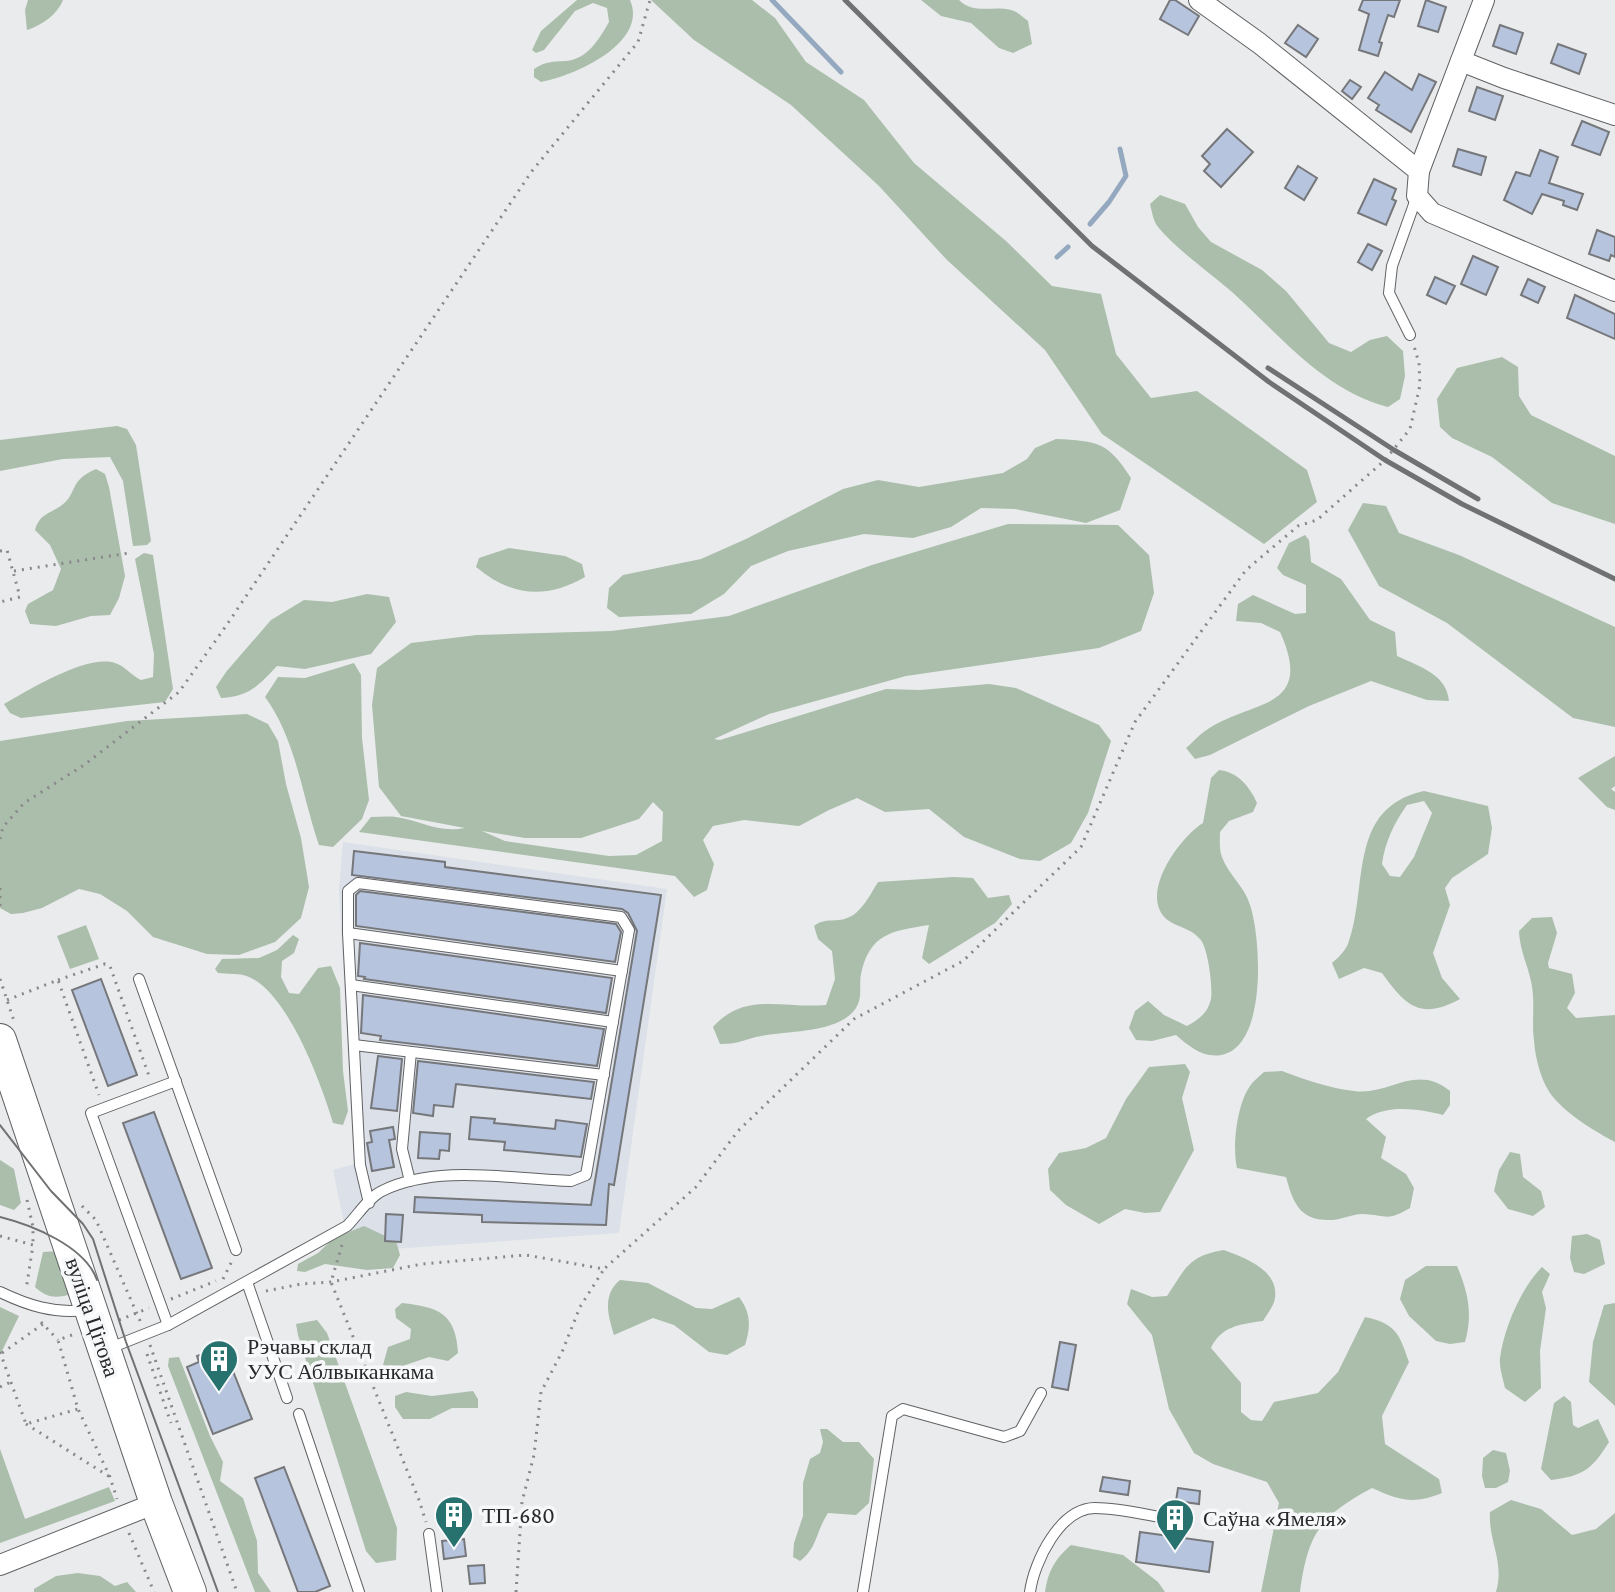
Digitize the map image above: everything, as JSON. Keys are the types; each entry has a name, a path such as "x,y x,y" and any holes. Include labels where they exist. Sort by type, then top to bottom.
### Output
{"main road":[{"name":"вуліца Цітова","path":"0,1040 102,1327 156,1503 190,1592"}],"street":[{"path":"1199,0 1259,43 1419,171"},
{"path":"1484,0 1419,171 1417,196 1432,213 1615,291"},
{"path":"1461,61 1615,115"},
{"path":"0,1565 156,1503"}],"lane":[{"path":"1410,335 1389,293 1392,266 1417,196"},
{"path":"0,1292 24,1303 65,1313 102,1327 145,1335 347,1226 369,1203 379,1192 431,1175 571,1181 586,1175 629,930 621,917 358,883 348,891 360,1165 369,1203"},
{"path":"348,933 622,971"},
{"path":"139,979 236,1250"},
{"path":"351,985 613,1022"},
{"path":"354,1045 604,1075"},
{"path":"410,1181 402,1149 411,1052"},
{"path":"168,1325 91,1113 176,1081"},
{"path":"247,1282 287,1398"},
{"path":"863,1592 892,1416 903,1409 1004,1437 1020,1431 1041,1393"},
{"path":"299,1414 359,1592"},
{"path":"1030,1592 1044,1549 1068,1517 1092,1507 1170,1519"},
{"path":"429,1534 437,1592"}],"path":[{"path":"0,839 3,827 24,803 84,765 179,692 532,171 638,42 650,0"},
{"path":"516,1592 522,1502 534,1455 541,1392 562,1352 580,1307 604,1269 696,1187 738,1131 854,1019 963,961 1081,847 1135,722 1246,570 1298,526 1317,520 1385,460 1410,429 1420,385 1419,363 1410,335"},
{"path":"0,551 7,550 20,597 0,602"},
{"path":"14,571 129,553"},
{"path":"0,888 0,910"},
{"path":"58,980 105,964 110,966 149,1081"},
{"path":"347,1226 331,1282 419,1500 429,1534"},
{"path":"0,1236 33,1245 24,1303 58,1340 78,1409 110,1477 122,1516 154,1592"},
{"path":"102,1327 225,1278 236,1250"},
{"path":"247,1282 268,1292 422,1264 526,1255 604,1269"},
{"path":"137,1313 237,1592"},
{"path":"43,1324 1,1352 26,1424 110,1477"},
{"path":"58,1340 72,1335"},
{"path":"147,1354 171,1423"},
{"path":"0,1387 11,1382"},
{"path":"158,1385 164,1383"},
{"path":"26,1424 78,1409"}],"shaded area":[{"path":"343,842 667,889 619,1233 350,1252 333,1170 354,1164 339,890"}],"green space":[{"path":"28,0 63,0 48,19 27,30 25,10"},
{"path":"577,0 630,0 633,16 629,30 619,43 589,65 541,82 534,77 534,69 546,63 581,56 592,47 609,22 607,8 593,3 575,11 544,50 536,53 532,50 541,31"},
{"path":"651,0 752,0 775,18 806,62 864,100 914,163 1006,241 1052,286 1101,294 1116,354 1151,398 1197,391 1307,470 1317,502 1264,544 1102,434 1045,350 946,259 879,186 791,105 694,40"},
{"path":"921,0 959,0 971,7 1013,11 1028,21 1032,44 1013,53 999,48 971,23 941,16"},
{"path":"1160,195 1185,204 1211,242 1262,270 1286,291 1329,343 1351,352 1370,340 1387,336 1403,351 1405,376 1400,399 1388,407 1365,399 1343,388 1304,359 1165,235 1154,219 1150,204"},
{"path":"1502,357 1518,367 1519,396 1531,415 1615,456 1615,524 1552,503 1492,457 1452,438 1440,427 1437,399 1457,368"},
{"path":"117,426 127,429 136,445 151,541 147,545 133,546 123,481 110,457 63,459 0,471 0,440"},
{"path":"1056,439 1092,443 1115,457 1131,478 1120,510 1086,523 1015,509 981,508 951,527 913,538 864,534 788,551 751,566 724,594 691,614 619,617 607,608 609,588 623,575 701,559 843,489 878,480 919,487 1003,473 1027,459 1035,448"},
{"path":"96,469 105,474 109,487 125,576 119,598 110,615 91,616 56,626 30,624 25,611 28,604 53,590 61,569 50,545 35,530 37,524 67,500 81,478"},
{"path":"1363,503 1386,506 1399,533 1459,555 1615,627 1615,727 1573,718 1447,623 1379,586 1348,530"},
{"path":"1008,524 1118,525 1149,555 1154,593 1141,631 1099,648 906,676 769,714 714,739 720,740 886,689 920,690 989,684 1016,688 1099,725 1111,741 1088,813 1071,843 1040,861 1020,859 964,837 929,809 885,812 857,798 799,826 744,820 713,826 703,840 714,864 707,890 694,897 675,876 359,832 371,817 396,817 446,829 465,828 401,816 379,787 372,705 377,668 411,643 477,635 611,631 729,616 872,565","holes":["653,802 663,812 662,841 636,855 609,856 505,841 482,831 525,838 581,838 639,819"]},
{"path":"1305,535 1309,540 1311,562 1341,579 1370,620 1395,632 1397,656 1437,678 1443,684 1449,701 1427,700 1371,681 1309,706 1210,755 1195,759 1186,748 1202,733 1273,700 1284,690 1290,677 1289,658 1280,632 1261,623 1236,621 1238,604 1253,595 1295,614 1306,613 1306,585 1283,575 1277,568 1289,543"},
{"path":"509,548 565,556 582,564 585,577 556,589 529,592 502,584 476,567 479,558"},
{"path":"144,553 153,555 173,689 165,702 21,718 10,713 4,704 58,675 89,664 115,663 141,680 153,677 154,654 135,559"},
{"path":"367,594 389,597 396,622 371,654 305,669 277,666 253,689 221,698 216,687 271,620 304,600 332,602"},
{"path":"354,663 361,675 362,738 369,800 362,819 333,847 319,845 291,749 276,713 265,697 278,677 305,678"},
{"path":"247,714 268,724 278,741 309,887 301,918 275,942 239,955 207,954 153,937 127,911 100,894 79,889 42,908 23,913 11,914 0,908 0,741 127,721"},
{"path":"1615,756 1615,786 1611,789 1615,792 1615,810 1607,807 1578,778"},
{"path":"1219,770 1242,781 1257,803 1253,812 1229,821 1220,832 1220,842 1225,863 1250,905 1258,963 1254,1010 1248,1030 1239,1045 1225,1054 1211,1055 1198,1051 1176,1035 1152,1041 1136,1040 1129,1028 1135,1011 1148,1001 1164,1015 1187,1026 1202,1016 1210,1004 1211,977 1203,943 1192,932 1169,921 1160,911 1157,898 1159,883 1173,854 1203,823 1211,778"},
{"path":"1424,791 1488,806 1492,828 1488,854 1452,878 1445,888 1450,905 1433,953 1442,978 1460,999 1434,1009 1424,1009 1406,1001 1382,973 1364,968 1339,979 1332,963 1348,944 1371,832 1382,814 1399,800","holes":["1424,801 1432,813 1414,857 1400,877 1390,876 1382,864 1383,856 1402,812 1407,805"]},
{"path":"973,878 988,898 1009,895 1012,904 995,923 929,964 922,958 929,925 884,936 865,960 858,1004 851,1014 840,1021 812,1030 720,1044 713,1027 738,1009 766,1004 826,1005 835,979 832,951 818,939 814,926 852,916 865,903 878,882"},
{"path":"1552,917 1557,933 1548,963 1549,968 1572,974 1575,993 1567,1008 1576,1018 1615,1015 1615,1142 1583,1123 1560,1104 1546,1086 1538,1063 1533,1035 1532,987 1519,931 1532,918"},
{"path":"86,925 99,959 70,969 57,936"},
{"path":"293,935 299,939 294,953 282,961 281,977 289,993 299,994 318,968 331,966 340,988 348,1111 343,1125 333,1123 302,1042 277,1001 249,977 218,973 215,969 222,959 259,958 277,950"},
{"path":"1185,1064 1190,1072 1182,1098 1194,1150 1160,1212 1125,1209 1099,1224 1066,1205 1050,1190 1048,1169 1059,1153 1086,1148 1106,1138 1126,1099 1149,1067"},
{"path":"1282,1071 1354,1091 1425,1080 1450,1091 1450,1105 1443,1115 1393,1110 1366,1119 1386,1137 1381,1158 1406,1174 1414,1188 1410,1208 1387,1217 1362,1214 1335,1220 1311,1217 1295,1202 1286,1177 1237,1168 1237,1126 1246,1094 1251,1084 1264,1072"},
{"path":"1510,1152 1520,1154 1523,1177 1541,1191 1545,1207 1533,1216 1508,1209 1494,1191 1499,1170"},
{"path":"0,1160 14,1169 21,1203 14,1210 0,1205"},
{"path":"364,1226 396,1241 400,1255 393,1268 367,1270 325,1264 305,1272 297,1271 298,1264 318,1253 334,1238"},
{"path":"1587,1234 1600,1240 1605,1264 1584,1274 1574,1272 1570,1258 1572,1236"},
{"path":"1224,1250 1259,1266 1275,1288 1272,1307 1263,1321 1226,1331 1211,1348 1241,1383 1241,1412 1251,1420 1262,1421 1274,1402 1318,1393 1338,1372 1365,1317 1376,1320 1395,1332 1409,1362 1382,1416 1385,1444 1439,1479 1442,1493 1432,1497 1406,1500 1372,1488 1340,1508 1328,1518 1313,1541 1300,1592 1261,1592 1279,1503 1267,1482 1213,1464 1194,1453 1169,1409 1152,1335 1127,1304 1131,1289 1152,1297 1167,1296 1195,1260"},
{"path":"58,1251 73,1294 52,1296 35,1287 43,1252"},
{"path":"1426,1266 1457,1266 1468,1303 1469,1322 1465,1342 1450,1344 1436,1341 1409,1316 1400,1299 1405,1280"},
{"path":"1542,1267 1550,1274 1542,1292 1546,1308 1540,1351 1541,1388 1525,1402 1505,1388 1500,1358 1515,1309"},
{"path":"620,1280 648,1283 696,1308 712,1309 739,1297 749,1320 745,1345 727,1355 709,1352 674,1325 653,1318 614,1335 609,1299"},
{"path":"402,1303 443,1314 453,1329 458,1353 448,1361 429,1357 394,1369 383,1365 388,1347 410,1339 411,1329 396,1318 395,1309"},
{"path":"1615,1303 1615,1406 1589,1382 1593,1342 1604,1305"},
{"path":"0,1307 19,1316 0,1355"},
{"path":"317,1320 327,1333 397,1528 396,1560 376,1563 366,1551 298,1335 296,1324"},
{"path":"179,1357 223,1462 220,1481 243,1498 257,1541 258,1573 271,1592 255,1592 168,1366 169,1358"},
{"path":"473,1391 478,1399 478,1408 452,1408 430,1419 403,1419 395,1407 395,1396 406,1392 432,1396"},
{"path":"1564,1396 1571,1402 1573,1425 1578,1428 1598,1419 1609,1442 1586,1470 1551,1480 1541,1469 1554,1403"},
{"path":"820,1429 827,1429 843,1442 859,1442 874,1459 869,1503 856,1515 828,1513 813,1545 800,1561 793,1557 803,1516 803,1483 810,1459 820,1453 823,1442"},
{"path":"0,1449 25,1519 109,1487 115,1501 0,1543"},
{"path":"1493,1450 1506,1453 1510,1471 1508,1482 1496,1488 1485,1488 1483,1458"},
{"path":"1511,1500 1541,1509 1572,1535 1596,1529 1615,1513 1615,1592 1496,1592 1499,1571 1490,1512"},
{"path":"1071,1545 1123,1555 1158,1582 1165,1592 1045,1592 1053,1566"},
{"path":"78,1573 100,1576 115,1586 127,1582 136,1592 34,1592 34,1589 56,1576"}],"building":[{"path":"1170,0 1175,0 1199,16 1188,35 1160,19"},
{"path":"1363,0 1400,0 1394,17 1388,15 1378,56 1359,50 1369,14 1359,10"},
{"path":"1426,0 1446,7 1438,32 1418,26"},
{"path":"1298,25 1318,39 1306,57 1285,43"},
{"path":"1500,25 1523,33 1516,54 1493,46"},
{"path":"1558,44 1586,54 1579,74 1551,63"},
{"path":"1385,72 1412,90 1419,74 1436,82 1411,132 1376,110 1379,105 1368,98"},
{"path":"1350,80 1361,87 1352,99 1342,91"},
{"path":"1477,87 1503,96 1495,120 1469,111"},
{"path":"1582,121 1609,132 1600,155 1572,145"},
{"path":"1227,129 1253,152 1221,187 1204,171 1210,164 1202,156"},
{"path":"1458,149 1486,157 1481,175 1453,166"},
{"path":"1540,150 1558,157 1549,183 1583,194 1577,210 1563,205 1564,201 1542,194 1532,214 1504,200 1516,172 1530,176"},
{"path":"1298,166 1317,178 1304,200 1285,188"},
{"path":"1374,179 1396,189 1392,199 1396,201 1386,225 1358,213"},
{"path":"1597,230 1615,237 1615,257 1611,255 1609,261 1589,254"},
{"path":"1368,244 1382,251 1372,270 1358,262"},
{"path":"1473,256 1498,267 1486,295 1461,284"},
{"path":"1435,277 1455,286 1446,304 1427,295"},
{"path":"1528,279 1545,287 1538,303 1521,295"},
{"path":"1575,295 1615,314 1615,339 1567,318"},
{"path":"354,851 445,862 445,867 661,895 614,1185 609,1184 606,1225 482,1222 482,1215 414,1212 415,1197 591,1205 637,931 628,913 622,909 352,875"},
{"path":"360,891 616,924 621,932 615,962 356,926 356,895"},
{"path":"360,943 612,978 606,1013 364,979 358,976"},
{"path":"101,979 137,1075 108,1086 72,990"},
{"path":"363,995 604,1029 597,1066 380,1040 381,1036 361,1033"},
{"path":"378,1056 402,1059 397,1111 371,1108"},
{"path":"418,1061 594,1082 591,1099 456,1084 453,1107 434,1105 433,1116 413,1113"},
{"path":"154,1112 212,1268 181,1279 123,1123"},
{"path":"471,1117 495,1119 494,1123 555,1129 556,1120 587,1124 581,1157 504,1150 505,1142 469,1139"},
{"path":"393,1127 395,1139 389,1140 394,1167 372,1171 367,1143 372,1142 370,1131"},
{"path":"420,1132 450,1134 449,1151 440,1150 439,1159 418,1158"},
{"path":"386,1214 403,1215 401,1242 385,1241"},
{"path":"1060,1342 1076,1345 1068,1390 1052,1387"},
{"name":"Рэчавы склад УУС Аблвыканкама","path":"223,1346 252,1419 213,1434 187,1367 199,1362 197,1356"},
{"path":"284,1467 330,1586 315,1592 298,1592 255,1478"},
{"path":"1103,1477 1130,1481 1128,1495 1100,1491"},
{"path":"1178,1488 1200,1491 1199,1504 1176,1501"},
{"name":"Саўна «Ямеля»","path":"1140,1532 1213,1542 1209,1572 1136,1562"},
{"name":"ТП-680","path":"464,1539 466,1556 444,1559 442,1541"},
{"path":"484,1565 485,1583 470,1584 468,1566"}],"waterway":[{"path":"772,0 841,72"},
{"path":"1090,224 1126,176 1120,149"},
{"path":"1057,257 1068,247"}],"tram line":[{"path":"0,1125 93,1239 126,1342 218,1592"},
{"path":"0,1217 42,1231 69,1247 91,1268 97,1280"}],"railway":[{"path":"845,0 1092,246 1269,382 1385,460 1462,504 1615,579"},
{"path":"1268,368 1394,450 1478,499"}],"place":[{"name":"Рэчавы склад УУС Аблвыканкама","path":"219,1393"},
{"name":"ТП-680","path":"454,1549"},
{"name":"Саўна «Ямеля»","path":"1175,1552"}]}
